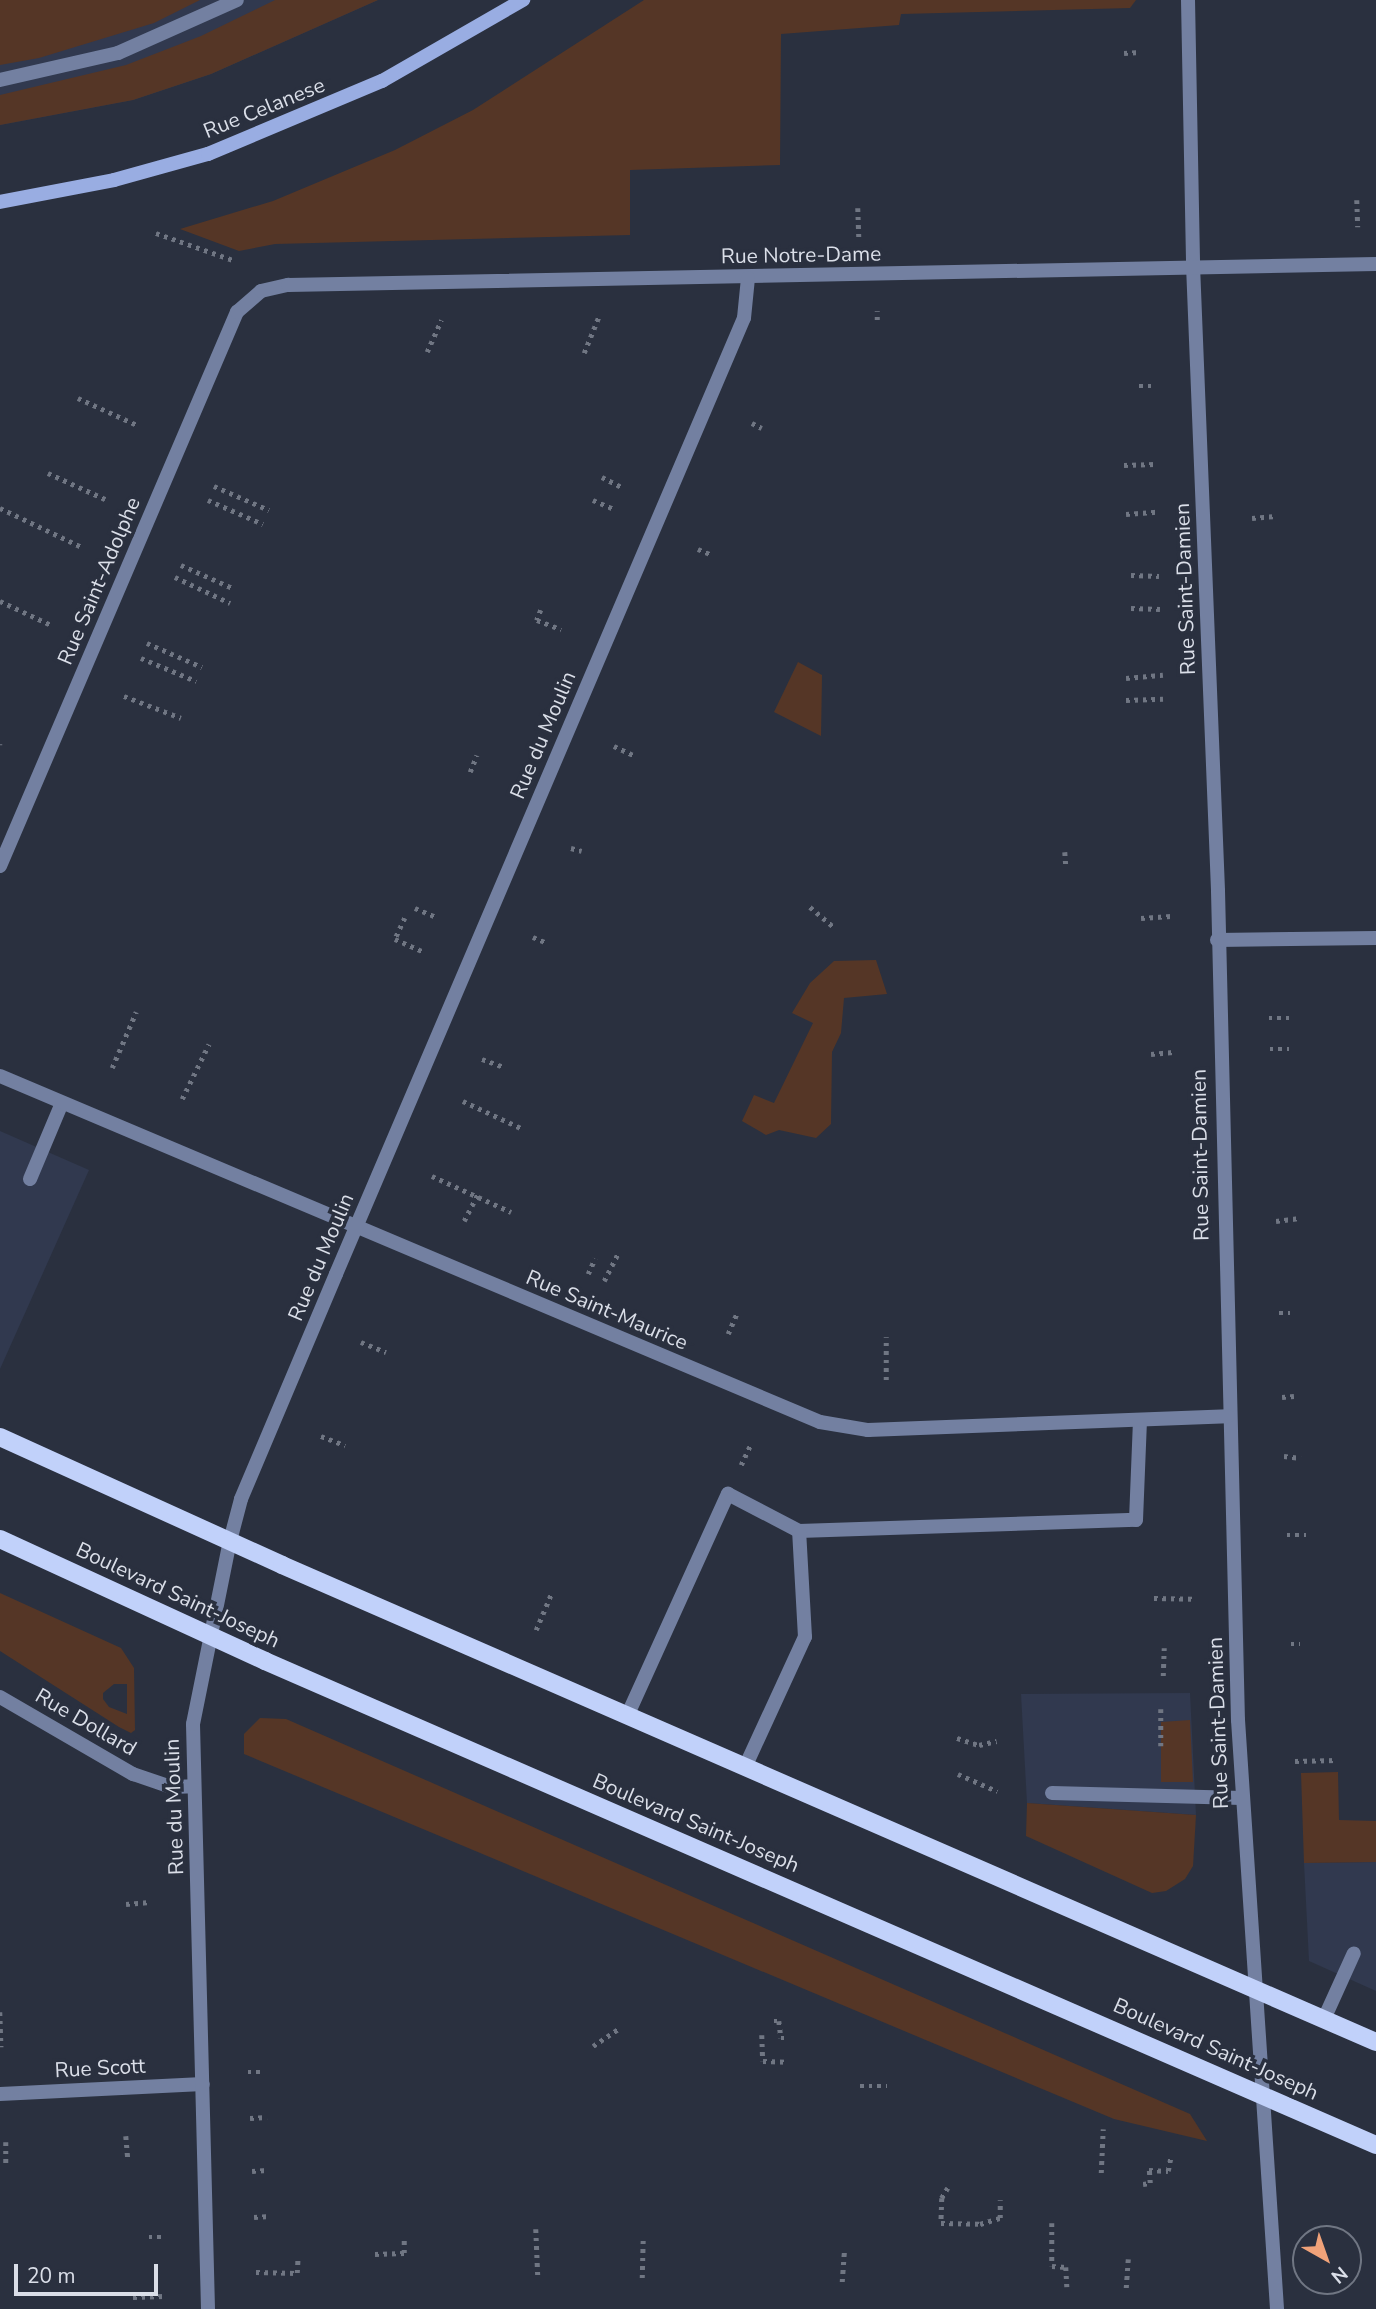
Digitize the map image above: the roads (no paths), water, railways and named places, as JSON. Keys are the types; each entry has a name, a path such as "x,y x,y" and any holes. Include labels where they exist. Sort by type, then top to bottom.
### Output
{"main road":[{"path":"0,1437 230,1541 1376,2042"},
{"name":"Boulevard Saint-Joseph","path":"0,1539 113,1588 209,1636 1376,2145"}],"street":[{"path":"0,80 118,53 237,0"},
{"name":"Rue Celanese","path":"0,202 114,180 208,154 382,81 523,0"},
{"name":"Rue Saint-Damien","path":"1188,0 1193,265 1217,940 1228,1416 1242,1798 1252,1987 1263,2095 1277,2309"},
{"name":"Rue Notre-Dame","path":"237,312 252,295 288,285 748,278 1193,265 1376,264"},
{"name":"Rue du Moulin","path":"208,2309 194,1714 241,1499 744,318 748,278"},
{"name":"Rue Saint-Adolphe","path":"0,866 237,312"},
{"path":"1217,940 1376,938"},
{"name":"Rue Saint-Maurice","path":"0,1076 793,1413 847,1429 1228,1416"},
{"path":"30,1179 62,1103"},
{"path":"628,1714 728,1494 799,1531 1136,1520 1140,1419"},
{"path":"746,1765 805,1637 799,1531"},
{"name":"Rue Dollard","path":"0,1697 133,1774 171,1787 194,1786"},
{"path":"1052,1793 1242,1798"},
{"path":"1324,2019 1354,1953"},
{"name":"Rue Scott","path":"0,2094 203,2084"}]}
